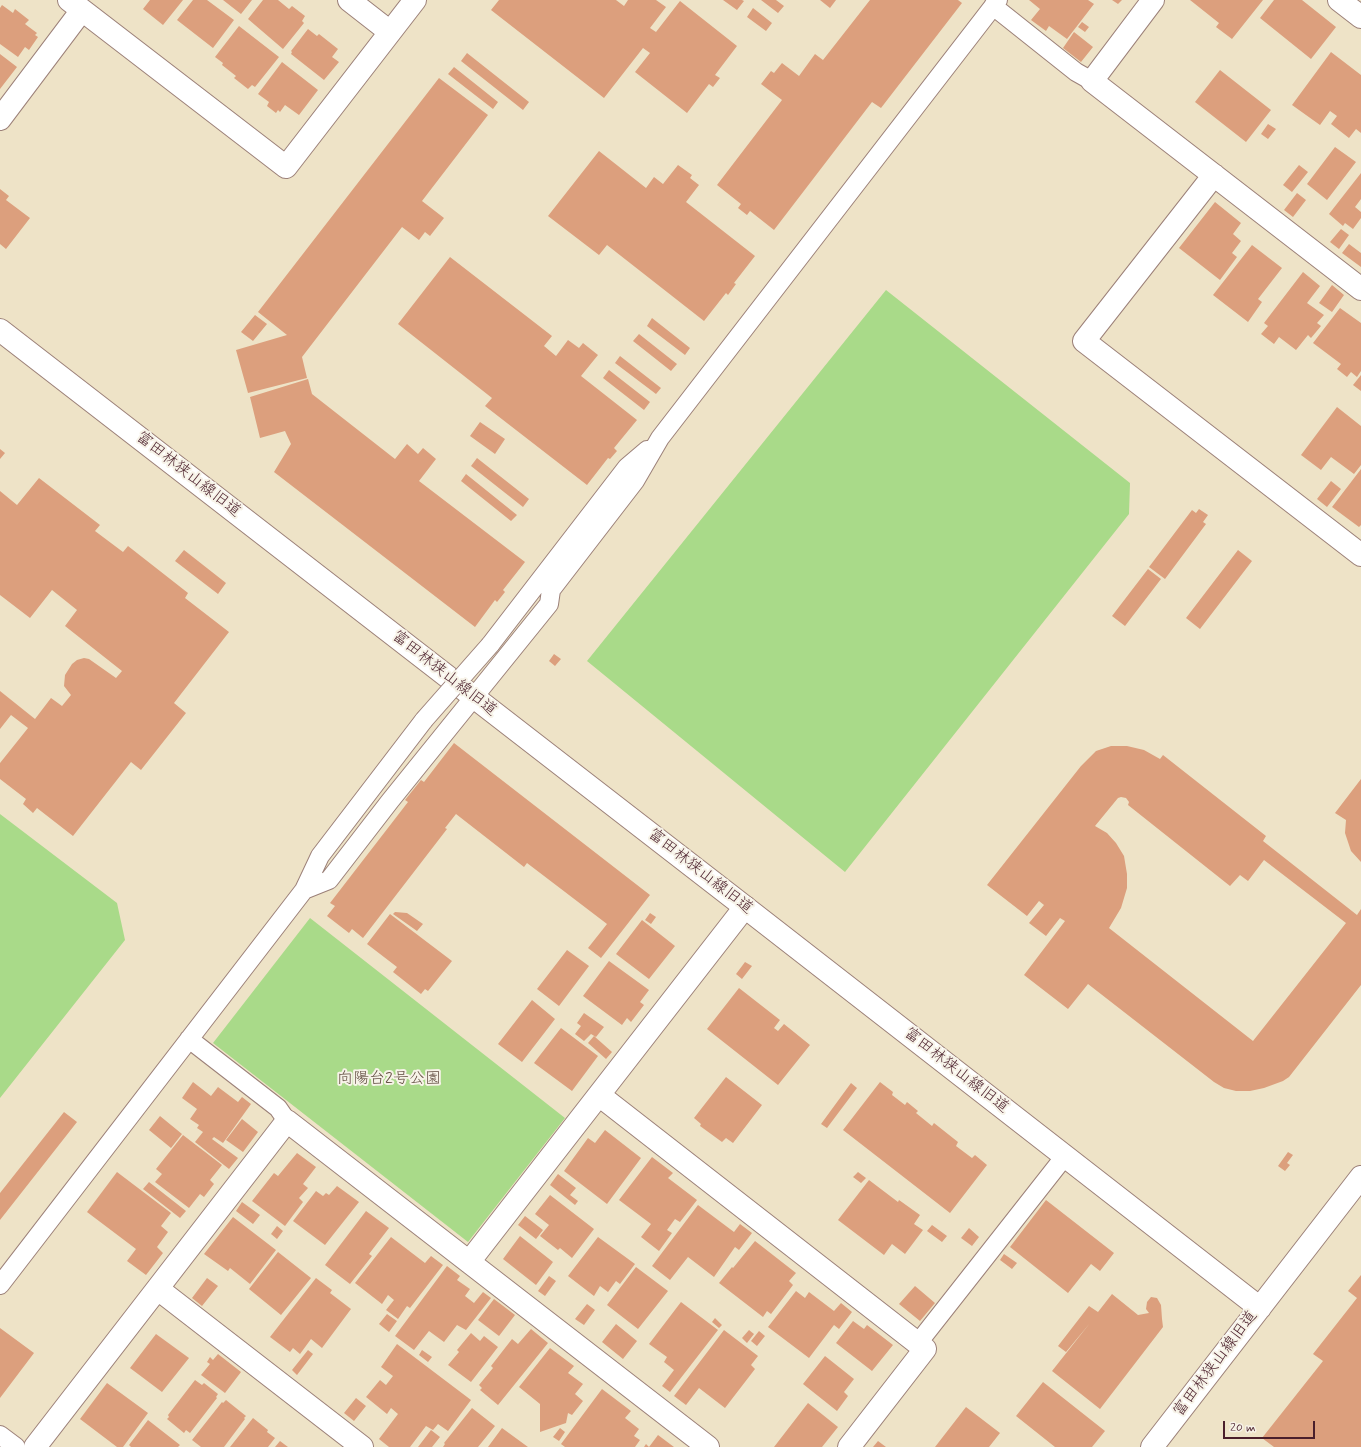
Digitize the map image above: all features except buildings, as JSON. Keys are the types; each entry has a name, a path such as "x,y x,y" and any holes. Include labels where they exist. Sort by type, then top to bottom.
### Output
{"street":[{"path":"349,0 390,32"},
{"path":"0,119 75,5 286,167 415,0"},
{"path":"1092,81 1153,0"},
{"path":"1339,0 1361,17"},
{"path":"304,890 329,880 390,800 549,604 551,590 635,481 660,438 995,3 1076,72 1092,81 1361,289"},
{"path":"1214,175 1084,341 1361,556"},
{"name":"富田林狭山線旧道","path":"0,330 1260,1308 1152,1447"},
{"path":"0,1285 304,890 320,856 424,720 490,645 627,467 660,438"},
{"path":"469,1262 745,907"},
{"path":"189,1040 278,1108 287,1121 708,1447"},
{"path":"599,1095 925,1349 849,1447"},
{"path":"35,1447 287,1121"},
{"path":"918,1344 1065,1156"},
{"path":"1260,1308 1361,1177"},
{"path":"158,1289 362,1447"},
{"path":"0,1435 16,1447"}],"green space":[{"path":"886,290 1130,483 1129,514 845,872 587,661"},
{"path":"0,814 117,903 125,940 0,1098"},
{"name":"向陽台2号公園","path":"310,918 565,1118 468,1242 213,1043"}]}
